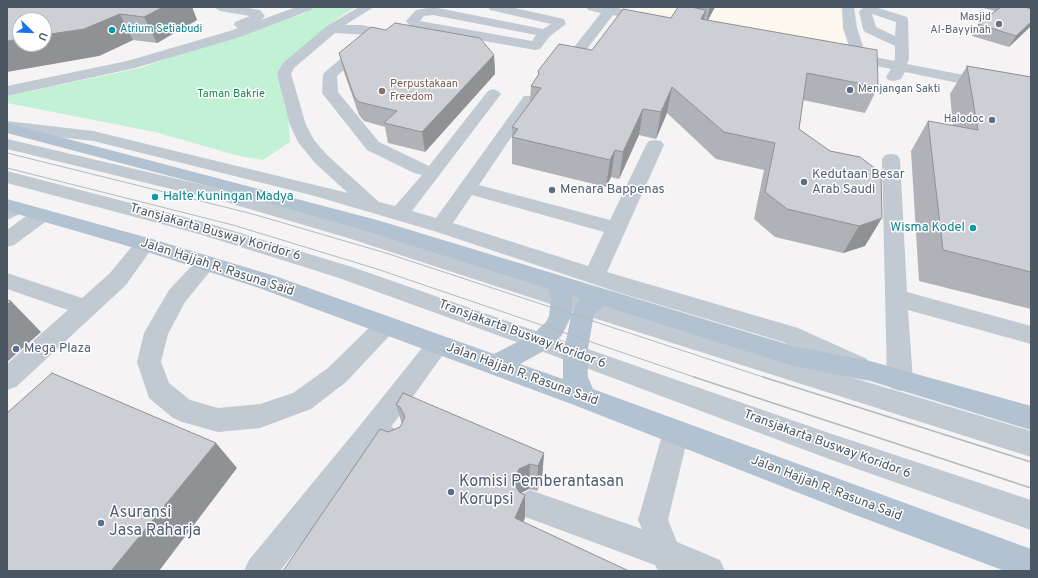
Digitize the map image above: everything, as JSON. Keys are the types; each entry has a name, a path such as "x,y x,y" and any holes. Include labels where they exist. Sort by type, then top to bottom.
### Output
{"main road":[{"path":"7,127 370,225 561,292 594,293 793,356 870,371 1031,418"},
{"name":"Jalan Hajjah R. Rasuna Said","path":"10,209 41,215 145,244 267,282 583,397 850,499 1031,565"},
{"path":"496,365 541,341 554,328 560,316 561,292"},
{"path":"583,397 576,377 575,354 580,326 594,293"}],"street":[{"path":"18,75 111,60 205,38 254,20 259,16 256,13 220,7"},
{"path":"279,7 308,10"},
{"path":"368,7 335,22 288,66 284,74 298,125 306,142 321,159 376,209"},
{"path":"494,7 559,22 560,24 545,33 535,46 530,56 523,58"},
{"path":"592,7 663,21"},
{"path":"848,7 850,28 860,59"},
{"path":"7,91 130,65 235,34 308,10"},
{"path":"572,59 610,10"},
{"path":"434,172 420,169 373,146 330,93 330,75 412,21 414,17 420,13 433,11 545,33"},
{"path":"335,22 362,29 399,29 535,46"},
{"path":"901,44 900,67 894,77 838,61 860,59 900,67 929,72 1031,93"},
{"path":"929,72 933,82 1031,106"},
{"path":"399,215 434,172 493,94"},
{"path":"441,226 529,99"},
{"path":"7,127 100,138 316,190 376,209 441,226 594,293 1031,444"},
{"path":"7,144 248,202 561,292"},
{"path":"594,293 616,228 655,144"},
{"path":"891,159 900,380"},
{"name":"Transjakarta Busway Koridor 6","path":"7,177 204,229 288,254 541,341 830,446 1031,515"},
{"path":"467,188 616,228"},
{"path":"7,240 41,215"},
{"path":"7,380 118,279 145,244"},
{"path":"206,263 177,296 156,333 150,362 158,390 182,410 218,420 260,416 302,401 337,376 386,326"},
{"path":"7,281 87,308"},
{"path":"897,298 1031,335"},
{"path":"260,571 372,432 438,344"},
{"path":"372,432 397,444"},
{"path":"670,562 653,520 676,432"},
{"path":"530,505 670,562 709,571"}],"shaded area":[{"path":"622,7 840,7 846,45"}],"green space":[{"name":"Taman Bakrie","path":"314,7 355,7 334,21 285,65 290,142 263,160 239,156 155,132 7,103 7,96 140,68 229,37 303,14"}],"building":[{"path":"7,7 163,7 144,17 120,14 84,29 52,34 52,12 12,12 12,40 7,41"},
{"path":"678,7 691,7 706,10 701,19 877,50 878,87 807,73 799,129 830,151 860,157 881,173 882,218 859,226 787,209 765,192 775,143 724,132 672,87 661,112 643,109 623,152 615,150 610,160 512,137 518,129 512,127 541,88 531,86 539,74 538,71 559,44 592,50 623,9 671,18"},
{"path":"1001,7 1025,7 1031,9 1031,22 1016,36 978,24"},
{"path":"395,23 480,38 494,55 422,132 384,123 397,111 359,102 354,96 339,53 371,27 386,30"},
{"path":"967,66 1031,77 1031,272 943,250 928,121 978,130"},
{"name":"Asuransi Jasa Raharja","path":"52,373 216,443 111,571 7,571 7,413"},
{"name":"Komisi Pemberantasan Korupsi","path":"403,393 544,453 538,466 530,464 519,469 513,480 519,492 525,495 515,518 629,571 283,571 380,429 388,432 400,427 405,417 400,407 396,405"}],"tram line":[{"path":"7,153 249,213 386,253 766,378"},
{"path":"7,168 233,225 377,269 696,378"},
{"path":"763,377 1031,462"},
{"path":"696,378 1031,488"}],"place":[{"name":"Masjid Al-Bayyinah","path":"999,24"},
{"name":"Atrium Setiabudi","path":"112,30"},
{"name":"Menjangan Sakti","path":"850,90"},
{"name":"Perpustakaan Freedom","path":"382,91"},
{"name":"Halodoc","path":"992,120"},
{"name":"Kedutaan Besar Arab Saudi","path":"804,182"},
{"name":"Menara Bappenas","path":"552,190"},
{"name":"Halte Kuningan Madya","path":"155,197"},
{"name":"Wisma Kodel","path":"973,228"},
{"name":"Mega Plaza","path":"16,349"},
{"name":"Komisi Pemberantasan Korupsi","path":"451,492"},
{"name":"Asuransi Jasa Raharja","path":"101,523"}]}
